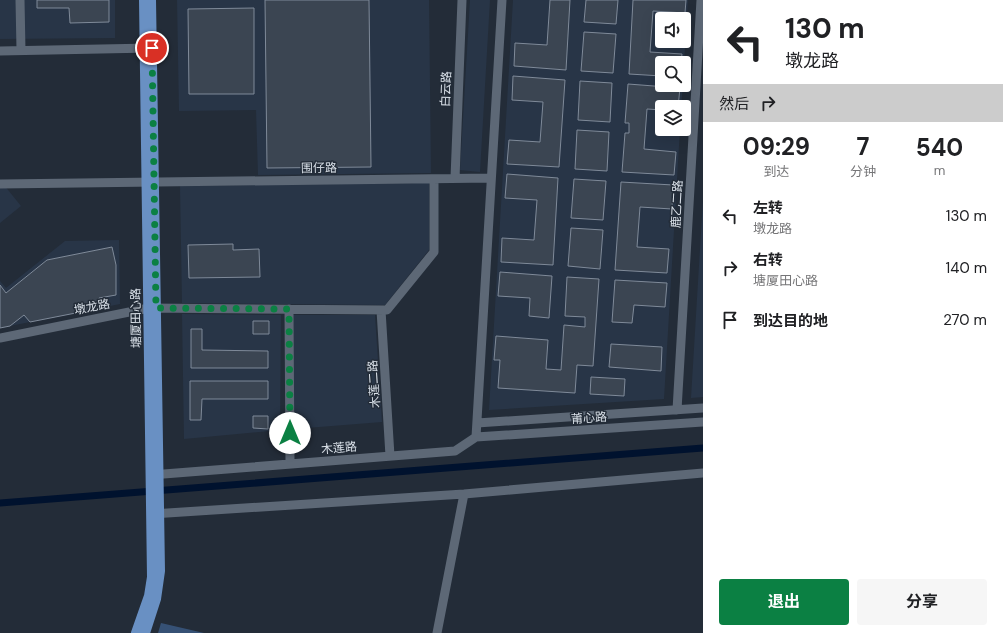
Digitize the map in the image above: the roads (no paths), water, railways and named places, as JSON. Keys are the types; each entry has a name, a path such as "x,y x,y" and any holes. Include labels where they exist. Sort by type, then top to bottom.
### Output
{"main road":[{"name":"塘厦田心路","path":"136,633 152,583 155,509 148,48 144,0"},
{"name":"塘厦田心路","path":"148,48 151,0"},
{"name":"塘厦田心路","path":"145,633 154,608 160,571 155,509"}],"street":[{"path":"20,0 20,50"},
{"name":"白云路","path":"455,178 462,0"},
{"path":"476,437 502,0"},
{"name":"鹿乙二路","path":"677,410 701,0"},
{"path":"0,51 148,48"},
{"name":"围仔路","path":"0,184 492,178"},
{"path":"381,310 387,310 434,252 434,179"},
{"name":"墩龙路","path":"0,338 152,308 381,310"},
{"path":"289,309 290,464"},
{"name":"木莲二路","path":"381,310 390,456"},
{"name":"莆心路","path":"477,423 703,408"},
{"name":"莆心路","path":"476,437 703,422"},
{"name":"木莲路","path":"155,475 455,451 476,437"},
{"path":"155,509 464,494 703,473"},
{"path":"437,633 464,494"}],"waterway":[{"path":"0,503 703,448"}]}
